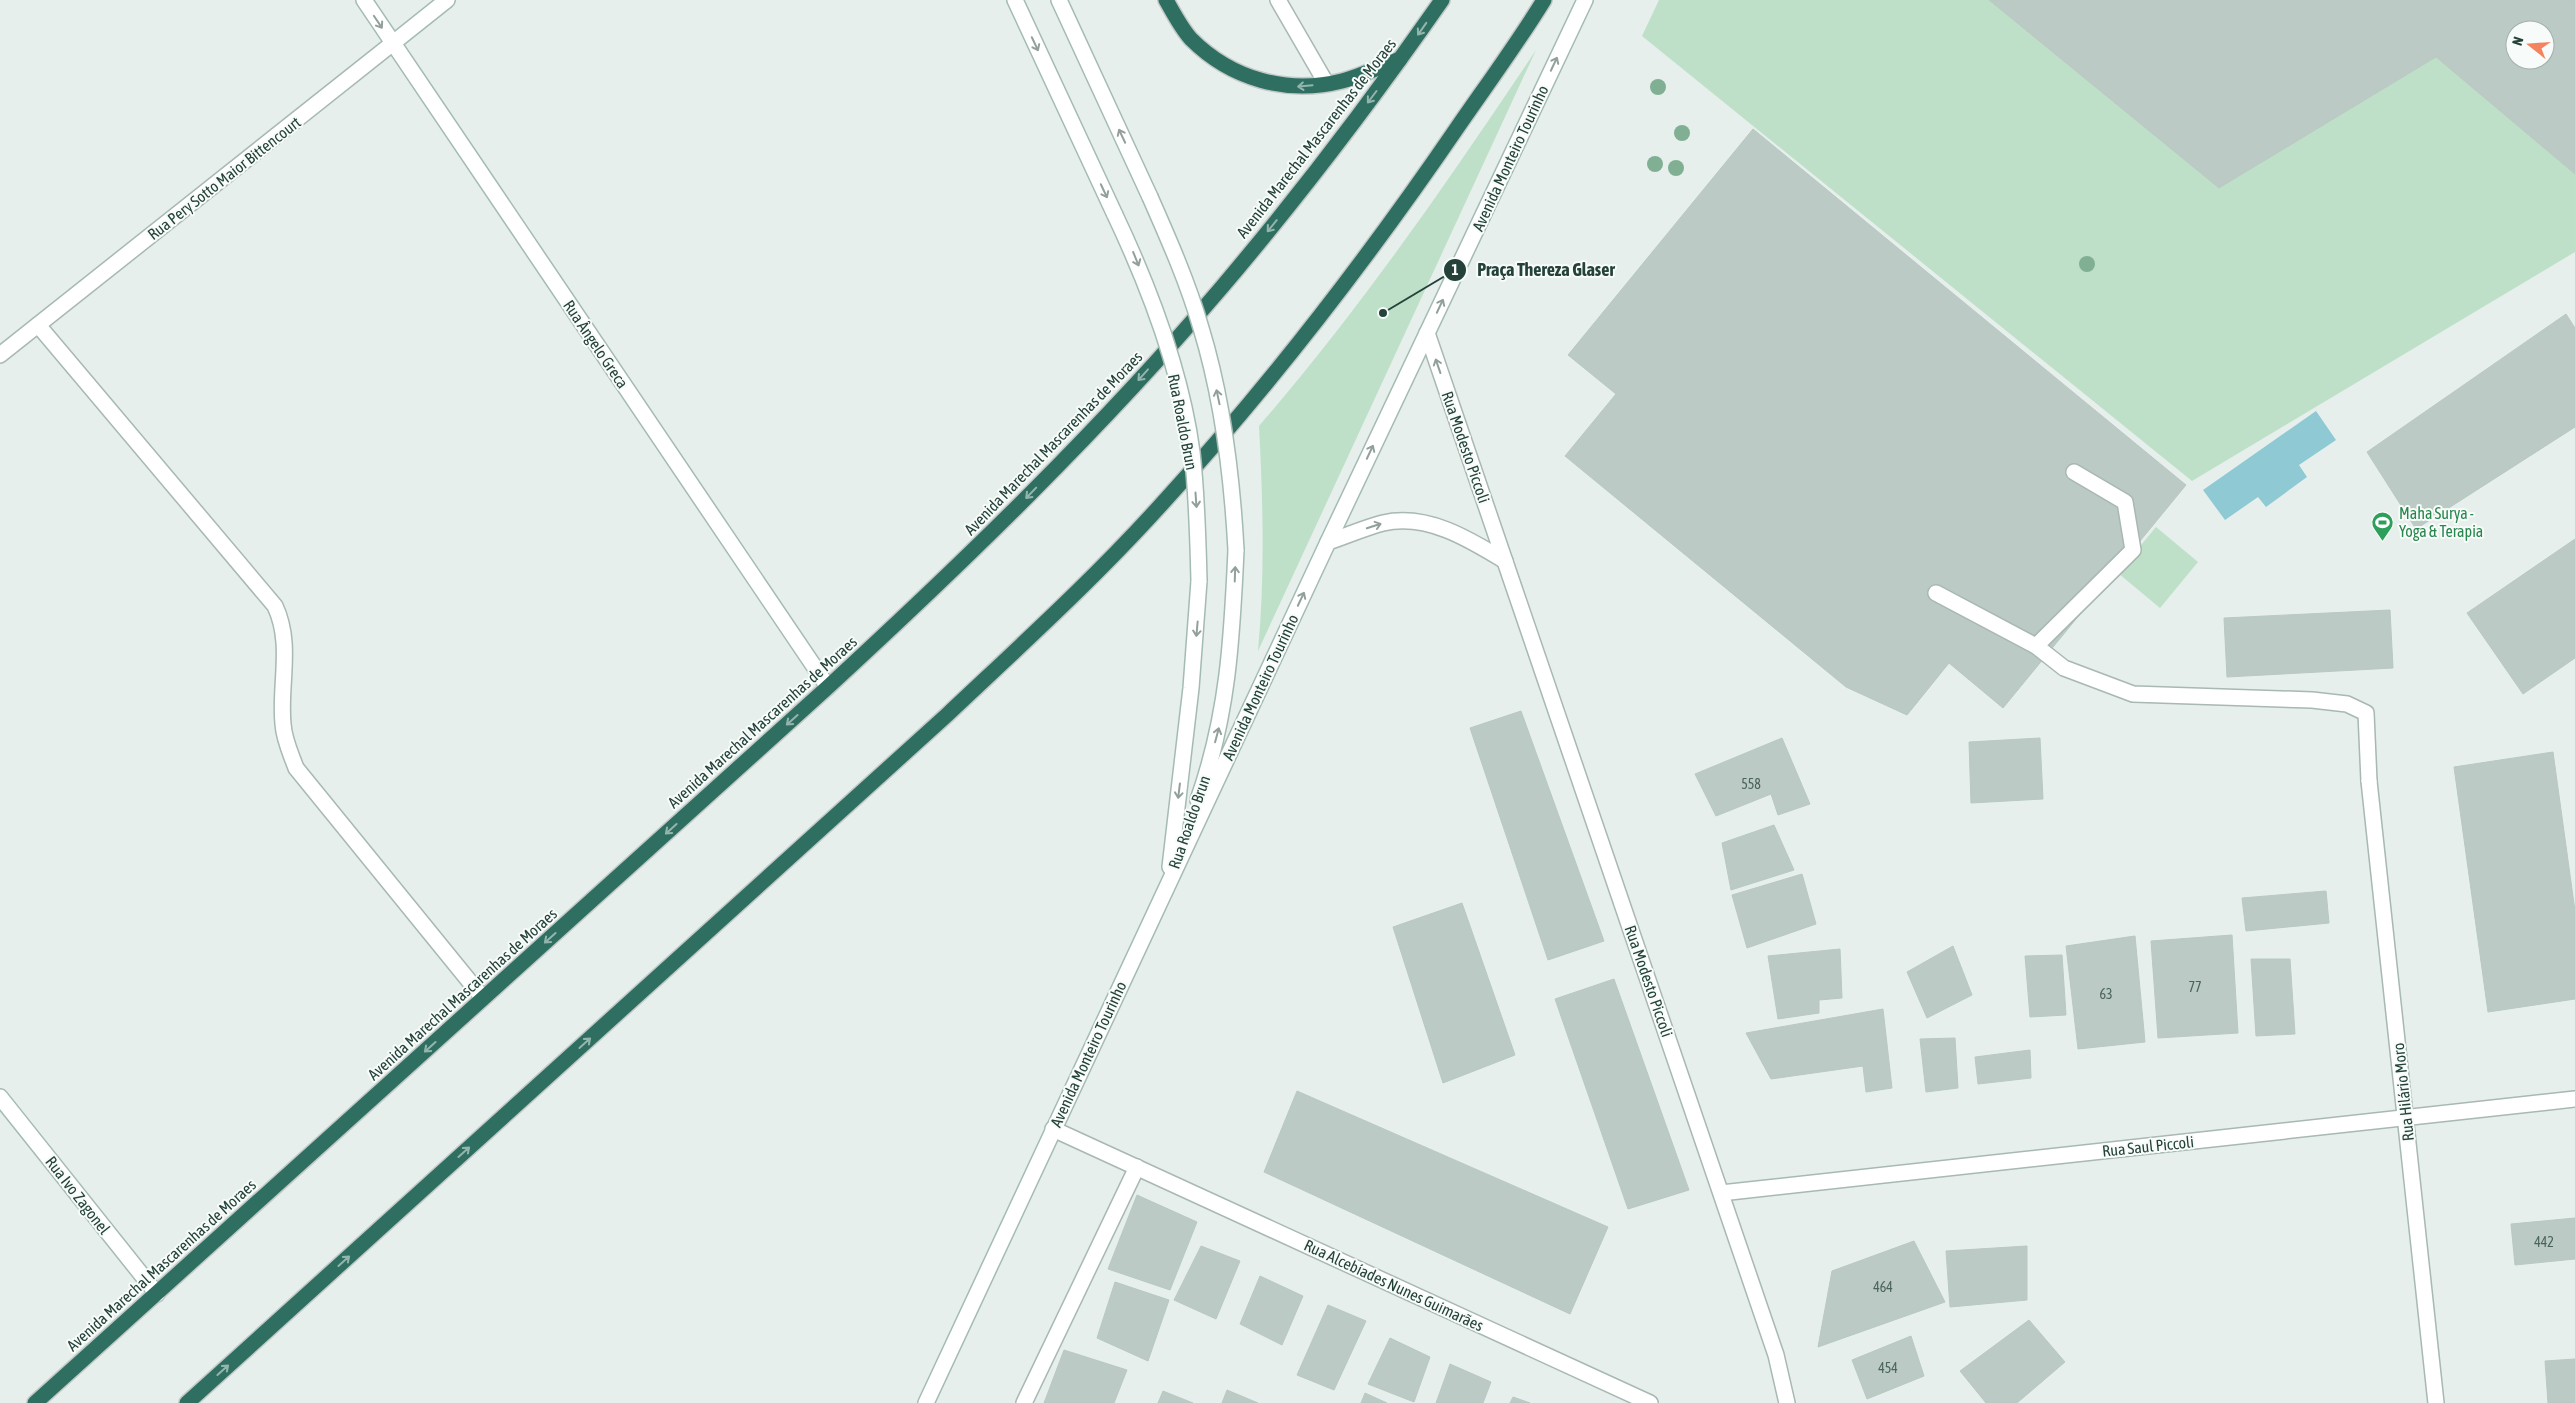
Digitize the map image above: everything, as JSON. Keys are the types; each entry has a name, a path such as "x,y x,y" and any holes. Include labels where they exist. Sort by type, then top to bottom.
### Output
{"highway":[{"path":"1166,0 1190,37 1217,62 1257,80 1299,88 1326,84 1342,81 1401,58"},
{"name":"Avenida Marechal Mascarenhas de Moraes","path":"35,1403 828,687 926,597 1018,507 1126,394 1221,288 1294,199 1401,58 1442,0"},
{"path":"187,1403 948,714 1057,612 1158,508 1281,366 1360,265 1544,0"}],"street":[{"name":"Rua Ângelo Greca","path":"364,0 828,687"},
{"name":"Rua Pery Sotto Maior Bittencourt","path":"0,355 447,0"},
{"name":"Rua Roaldo Brun","path":"1014,0 1116,215 1148,289 1184,410 1195,483 1199,581 1191,688 1169,881"},
{"name":"Rua Roaldo Brun","path":"1058,0 1150,196 1188,291 1211,365 1227,447 1236,550 1228,677 1219,727 1206,774 1169,881"},
{"path":"1278,0 1326,84"},
{"name":"Avenida Monteiro Tourinho","path":"926,1403 1328,542 1585,0"},
{"path":"38,325 274,606 282,621 284,640 283,724 288,747 296,768 483,998"},
{"name":"Rua Modesto Piccoli","path":"1427,333 1776,1355 1787,1403"},
{"path":"1936,593 2036,646 2133,550 2125,502 2074,472"},
{"path":"1328,542 1384,523 1418,522 1459,534 1505,561"},
{"name":"Rua Hilário Moro","path":"2036,646 2064,668 2133,694 2312,700 2347,704 2366,713 2369,780 2436,1403"},
{"name":"Rua Ivo Zagonel","path":"0,1097 156,1294"},
{"name":"Rua Saul Piccoli","path":"1721,1193 2575,1099"},
{"name":"Rua Alcebíades Nunes Guimarães","path":"1053,1129 1650,1403"},
{"path":"1024,1403 1137,1167"}],"green space":[{"path":"1659,0 1989,0 2219,188 2436,57 2575,174 2575,252 2192,481 1642,36"},
{"path":"1536,50 1258,651 1263,539 1259,426 1369,289"},
{"path":"2156,527 2198,562 2160,608 2118,573"}],"water":[{"path":"2316,411 2336,440 2299,465 2307,477 2266,507 2258,497 2225,520 2203,490"}],"building":[{"path":"1989,0 2575,0 2575,174 2436,57 2219,188"},
{"path":"1753,129 2186,485 2003,708 1949,663 1907,715 1846,687 1565,456 1616,394 1568,355"},
{"path":"2566,314 2575,328 2575,427 2416,529 2367,452"},
{"path":"2575,539 2575,658 2523,694 2467,613"},
{"path":"2390,610 2393,668 2227,677 2224,618"},
{"path":"1521,711 1604,941 1548,960 1470,728"},
{"path":"1782,738 1810,804 1778,815 1771,794 1716,816 1695,774"},
{"path":"2040,738 2043,799 1971,803 1969,742"},
{"path":"2553,752 2575,911 2575,999 2488,1012 2454,767"},
{"path":"1774,825 1794,870 1731,890 1722,843"},
{"path":"1802,874 1816,924 1747,948 1732,895"},
{"path":"2326,891 2329,923 2246,931 2242,898"},
{"path":"1462,903 1515,1055 1443,1083 1393,927"},
{"path":"2232,935 2238,1033 2158,1038 2151,941"},
{"path":"2135,936 2145,1042 2078,1049 2066,946"},
{"path":"1953,946 1972,995 1927,1018 1907,972"},
{"path":"1840,949 1842,998 1819,1000 1819,1013 1778,1019 1768,956"},
{"path":"2062,955 2066,1015 2030,1017 2025,956"},
{"path":"2251,959 2290,959 2295,1034 2256,1036"},
{"path":"1614,979 1689,1190 1628,1209 1555,999"},
{"path":"1883,1009 1892,1088 1866,1092 1863,1066 1771,1079 1746,1033"},
{"path":"1955,1038 1958,1088 1926,1092 1920,1039"},
{"path":"2030,1050 2031,1078 1978,1084 1975,1057"},
{"path":"1297,1091 1608,1227 1570,1314 1264,1172"},
{"path":"1137,1195 1197,1222 1170,1290 1108,1269"},
{"path":"2575,1218 2575,1259 2515,1265 2511,1224"},
{"path":"1914,1241 1945,1302 1818,1347 1832,1271"},
{"path":"1201,1246 1240,1261 1216,1319 1174,1300"},
{"path":"2027,1246 2027,1300 1950,1307 1946,1251"},
{"path":"1260,1276 1303,1296 1282,1345 1240,1324"},
{"path":"1115,1282 1169,1300 1148,1361 1097,1338"},
{"path":"1328,1305 1366,1321 1334,1390 1297,1375"},
{"path":"2029,1320 2065,1362 2017,1403 1986,1403 1960,1371"},
{"path":"1911,1336 1924,1376 1867,1399 1852,1360"},
{"path":"1390,1338 1430,1357 1414,1402 1368,1384"},
{"path":"1064,1350 1127,1370 1114,1403 1044,1403"},
{"path":"2575,1359 2575,1403 2548,1403 2545,1361"},
{"path":"1450,1364 1491,1382 1483,1403 1436,1403"},
{"path":"1227,1390 1258,1403 1222,1403"},
{"path":"1163,1391 1193,1403 1158,1403"},
{"path":"1365,1393 1387,1403 1361,1403"},
{"path":"1513,1397 1530,1403 1510,1403"}],"place":[{"name":"Praça Thereza Glaser","path":"1383,313"},
{"name":"Maha Surya - Yoga & Terapia","path":"2383,541"}]}
